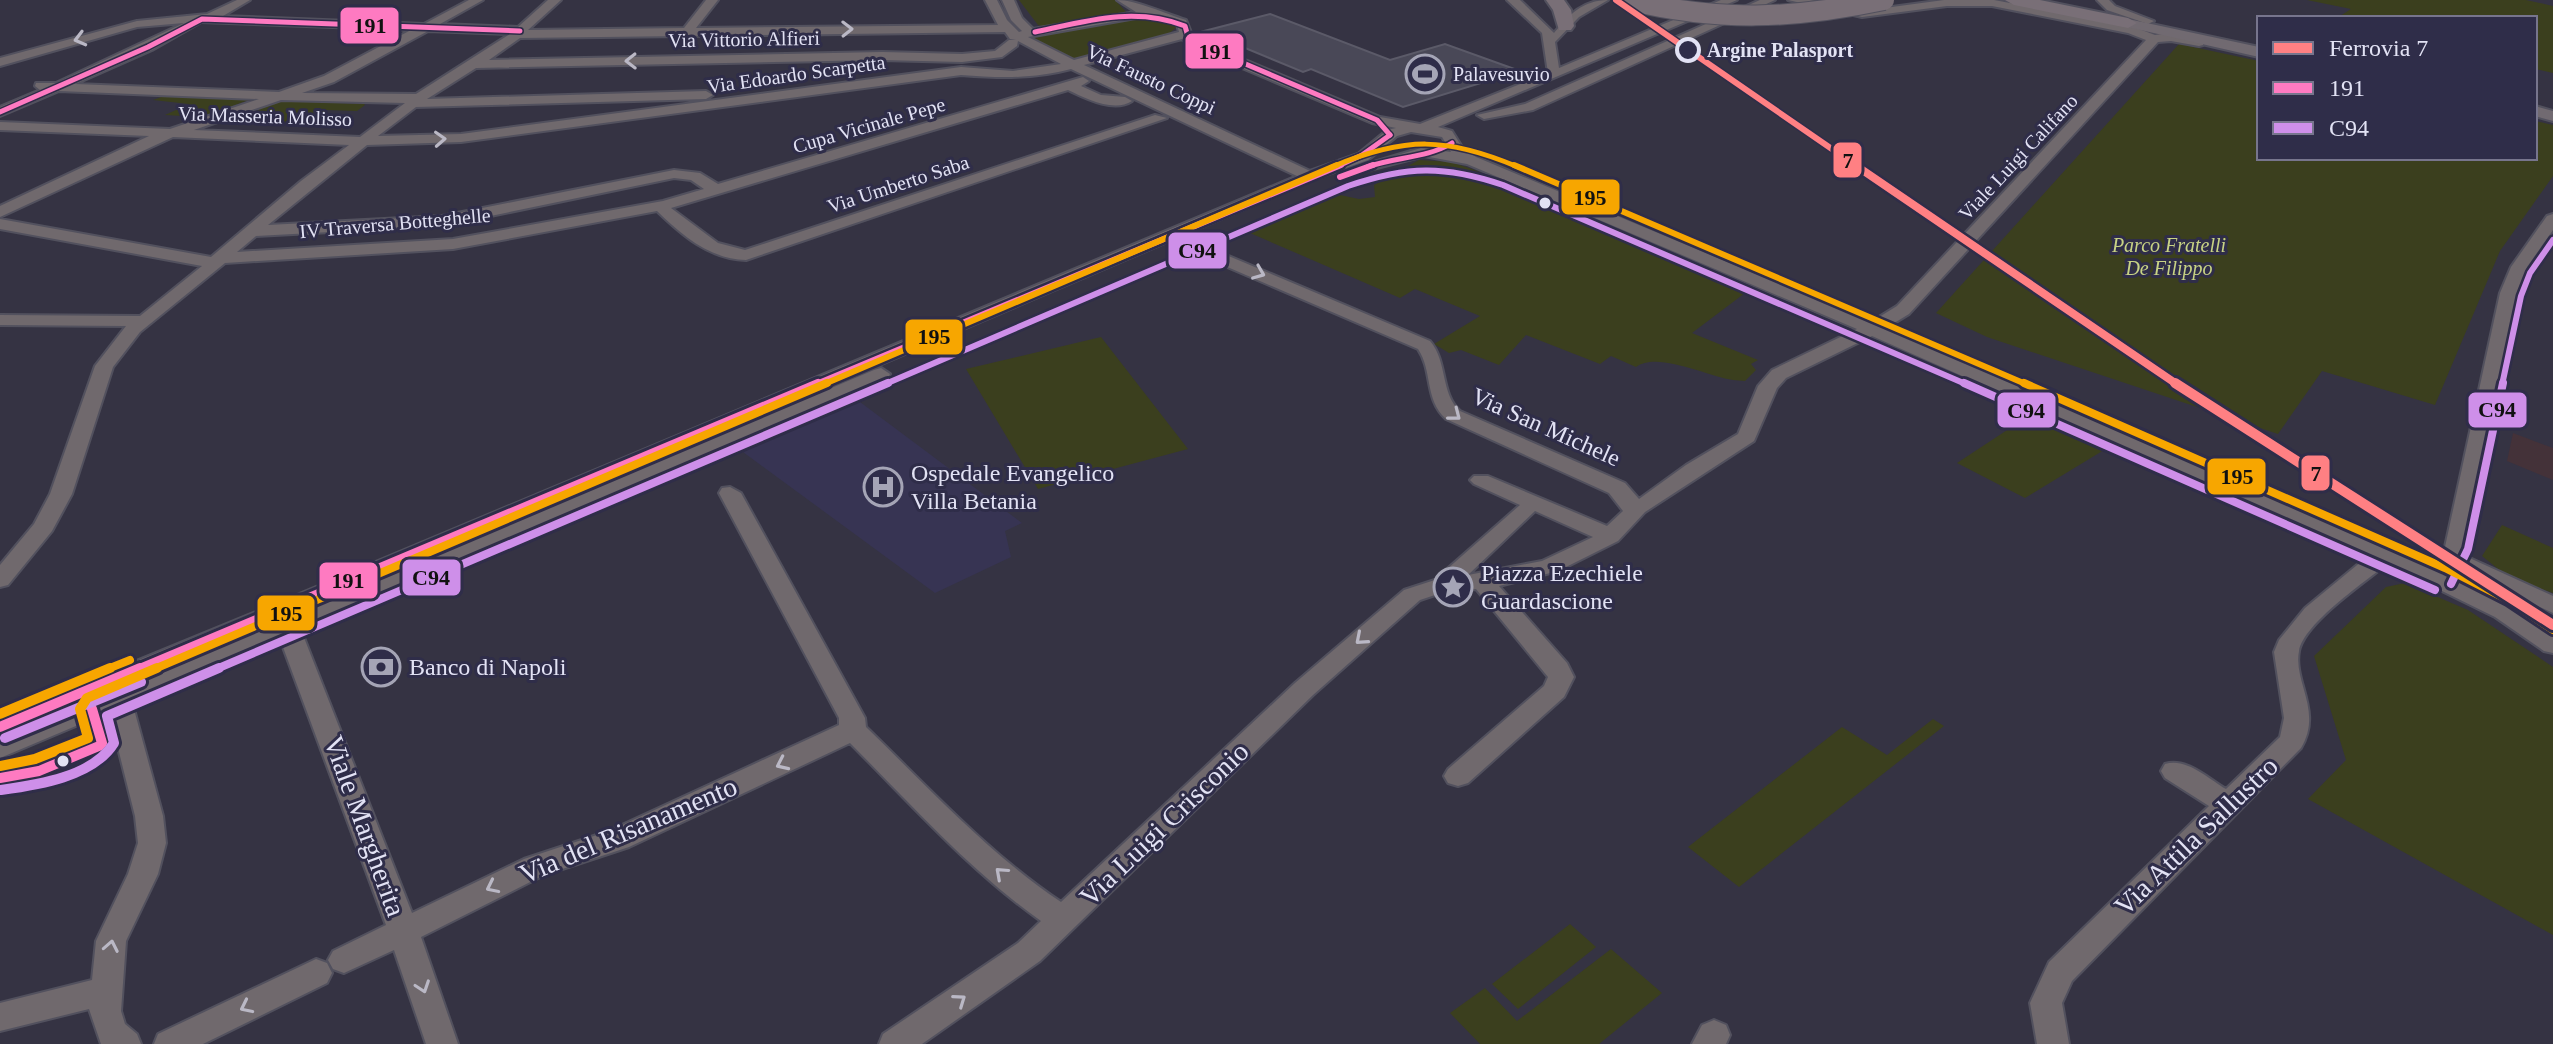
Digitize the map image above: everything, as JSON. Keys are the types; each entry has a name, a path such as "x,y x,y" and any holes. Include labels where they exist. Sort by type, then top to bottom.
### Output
{"highway":[{"path":"1555,0 1562,10 1565,26"},
{"path":"1628,0 1698,15 1753,19 1824,13 1884,0"},
{"path":"1647,0 1694,10 1759,15 1813,10 1857,0"},
{"path":"2014,0 2131,21"},
{"path":"2040,0 2131,21"}],"main road":[{"path":"2131,21 2257,49"},
{"path":"2131,21 2257,49"}],"street":[{"path":"74,80 225,0"},
{"path":"0,62 132,25 184,14 229,12 244,0"},
{"path":"0,212 171,133 329,79 477,0"},
{"path":"0,580 44,526 61,494 104,366 142,321 165,306 251,231 413,99 519,32 555,0"},
{"path":"688,31 712,0"},
{"path":"978,0 1007,34"},
{"name":"Via Fausto Coppi","path":"991,0 1007,34 1076,83 1125,101 1271,171 1284,187"},
{"path":"1008,0 1017,20 1035,32"},
{"path":"1123,0 1147,13 1182,22 1185,34 1194,43 1377,120 1421,128 1451,140 1471,160"},
{"path":"1513,0 1543,25 1551,43 1554,74"},
{"path":"1551,43 1581,10 1602,0"},
{"path":"0,748 118,698 286,619 1309,176 1363,157 1390,135 1404,129 1421,128 1731,0"},
{"path":"0,727 286,619 1187,244 1375,162 1445,149 1457,127 1749,0"},
{"path":"1484,115 1528,107 1769,0"},
{"path":"1794,0 1862,14 1947,3 1992,3 2131,30 2154,39 2176,37 2257,49"},
{"path":"2103,0 2111,8 2169,27"},
{"path":"201,12 519,32 1007,34 1147,13"},
{"path":"0,115 184,14"},
{"path":"2131,21 2150,31 2154,39"},
{"name":"Via Fausto Coppi","path":"1007,34 1309,176"},
{"name":"Via Vittorio Alfieri","path":"472,64 991,56 1005,51 1007,34"},
{"name":"Via Edoardo Scarpetta","path":"362,141 478,137 961,71 1013,75 1059,70 1185,34"},
{"name":"Viale Luigi Califano","path":"1634,509 1648,503 1693,469 1747,437 1768,386 1779,374 1872,329 1910,303 2154,39"},
{"path":"0,45 36,51"},
{"path":"911,77 921,58"},
{"path":"0,103 41,86 74,80 405,94 413,99"},
{"path":"57,83 395,101 731,94 752,101"},
{"name":"Cupa Vicinale Pepe","path":"665,205 1076,83"},
{"path":"660,113 672,96"},
{"name":"Via Masseria Molisso","path":"0,115 334,132 362,141"},
{"name":"Via Umberto Saba","path":"665,205 663,209 718,251 732,256 746,255 1160,118"},
{"path":"1377,120 1390,135"},
{"name":"Via Masseria Molisso","path":"0,126 362,141"},
{"path":"1390,135 1388,142 1396,148 1471,160 1872,329 2384,555 2446,569 2553,605"},
{"name":"Via Edoardo Scarpetta","path":"338,159 408,141"},
{"path":"251,231 365,227 463,218 674,174 695,176 717,190"},
{"name":"IV Traversa Botteghelle","path":"0,224 218,261 453,244 665,205"},
{"path":"2446,569 2456,547 2509,293 2519,267 2553,219"},
{"name":"Via San Michele","path":"1187,244 1424,345 1433,356 1436,389 1449,411 1468,424 1598,477 1617,488 1634,509"},
{"path":"0,320 142,321"},
{"path":"1481,480 1610,536"},
{"path":"730,493 852,718 853,730 1000,872 1064,920"},
{"path":"1449,584 1486,581 1524,573 1591,549 1610,536 1632,515 1634,509"},
{"path":"1449,584 1454,575 1525,510"},
{"name":"Via Attila Sallustro","path":"2053,1044 2046,1003 2060,972 2292,741 2297,718 2286,652 2293,635 2384,555"},
{"path":"2446,569 2553,645"},
{"path":"1458,776 1555,691 1561,677 1558,669 1486,581"},
{"name":"Via Luigi Crisconio","path":"895,1044 1029,952 1304,689 1421,590 1449,584"},
{"name":"Viale Margherita","path":"286,619 403,930 442,1044"},
{"path":"118,698 149,816 152,843 143,874 115,928 105,991 107,1023 112,1033 125,1044"},
{"name":"Via del Risanamento","path":"170,1044 534,867 619,839 853,730"},
{"path":"2175,771 2228,804"},
{"path":"0,1017 105,991"}],"shaded area":[{"name":"Ospedale Evangelico Villa Betania","path":"860,402 1022,523 1005,531 1011,557 935,593 743,452"},
{"path":"2513,433 2553,448 2553,480 2507,461"}],"green space":[{"path":"1019,0 1115,0 1128,14 1050,28 1038,25"},
{"path":"2307,0 2526,0 2553,6 2553,73 2537,69 2537,16 2340,16 2351,9"},
{"path":"1139,19 1162,20 1177,27 1167,35 1077,61 1030,37"},
{"name":"Parco Fratelli De Filippo","path":"2179,44 2257,61 2257,160 2537,160 2537,121 2553,125 2553,176 2500,251 2435,405 2322,371 2278,434 1987,337 1936,313"},
{"path":"167,95 249,100 201,117 165,115 189,104 153,100"},
{"path":"279,101 365,105 357,111 326,110 296,125 222,121"},
{"path":"1419,160 1451,162 1472,169 1749,290 1692,333 1758,360 1751,364 1756,370 1745,381 1669,363 1645,363 1636,367 1611,356 1600,364 1526,335 1499,365 1461,350 1449,353 1434,344 1480,316 1415,289 1400,298 1250,233 1242,236 1231,232 1335,194 1359,199 1375,197 1374,185"},
{"path":"1101,337 1188,449 1038,489 966,369"},
{"path":"2030,415 2104,450 2025,498 1957,463"},
{"path":"2502,525 2553,548 2553,593 2508,577 2482,556"},
{"path":"2405,583 2468,610 2553,667 2553,935 2308,799 2346,760 2314,656 2386,587"},
{"path":"1933,719 1944,726 1739,887 1688,847 1842,727 1887,755"},
{"path":"1570,924 1596,947 1518,1009 1492,984"},
{"path":"1611,949 1662,993 1599,1044 1480,1044 1450,1013 1485,988 1517,1021"}],"building":[{"path":"1270,14 1390,60 1445,44 1520,71 1403,107 1311,69 1303,72 1204,31"}],"rail line":[{"name":"7","path":"1616,0 2104,337 2553,625"}],"transit line":[{"name":"191","path":"1035,32 1130,15 1168,19 1185,26 1189,40 1377,120 1390,135"},
{"name":"191","path":"0,112 148,47 202,19 520,31"},
{"name":"191","path":"0,727 1341,165 1362,155 1390,135"},
{"name":"191","path":"1340,177 1386,160 1441,150 1452,143"},
{"name":"195","path":"0,766 35,759 88,738 80,709 87,698 1339,164 1373,152 1423,144 1476,149 1877,318 2445,568 2508,600 2553,630"},
{"name":"C94","path":"1,790 65,775 97,761 114,743 107,716 1348,186 1408,170 1443,170 1503,185 1867,340 2435,590"},
{"name":"C94","path":"2451,584 2468,549 2521,296 2530,273 2553,240"},
{"name":"195","path":"0,714 130,660"},
{"name":"C94","path":"5,738 141,682"},
{"name":"191","path":"0,778 39,771 99,746 102,743 92,709"}],"place":[{"name":"Argine Palasport","path":"1688,50"},
{"name":"Palavesuvio","path":"1425,74"},
{"name":"Ospedale Evangelico Villa Betania","path":"883,487"},
{"name":"Piazza Ezechiele Guardascione","path":"1453,587"},
{"name":"Banco di Napoli","path":"381,667"}]}
